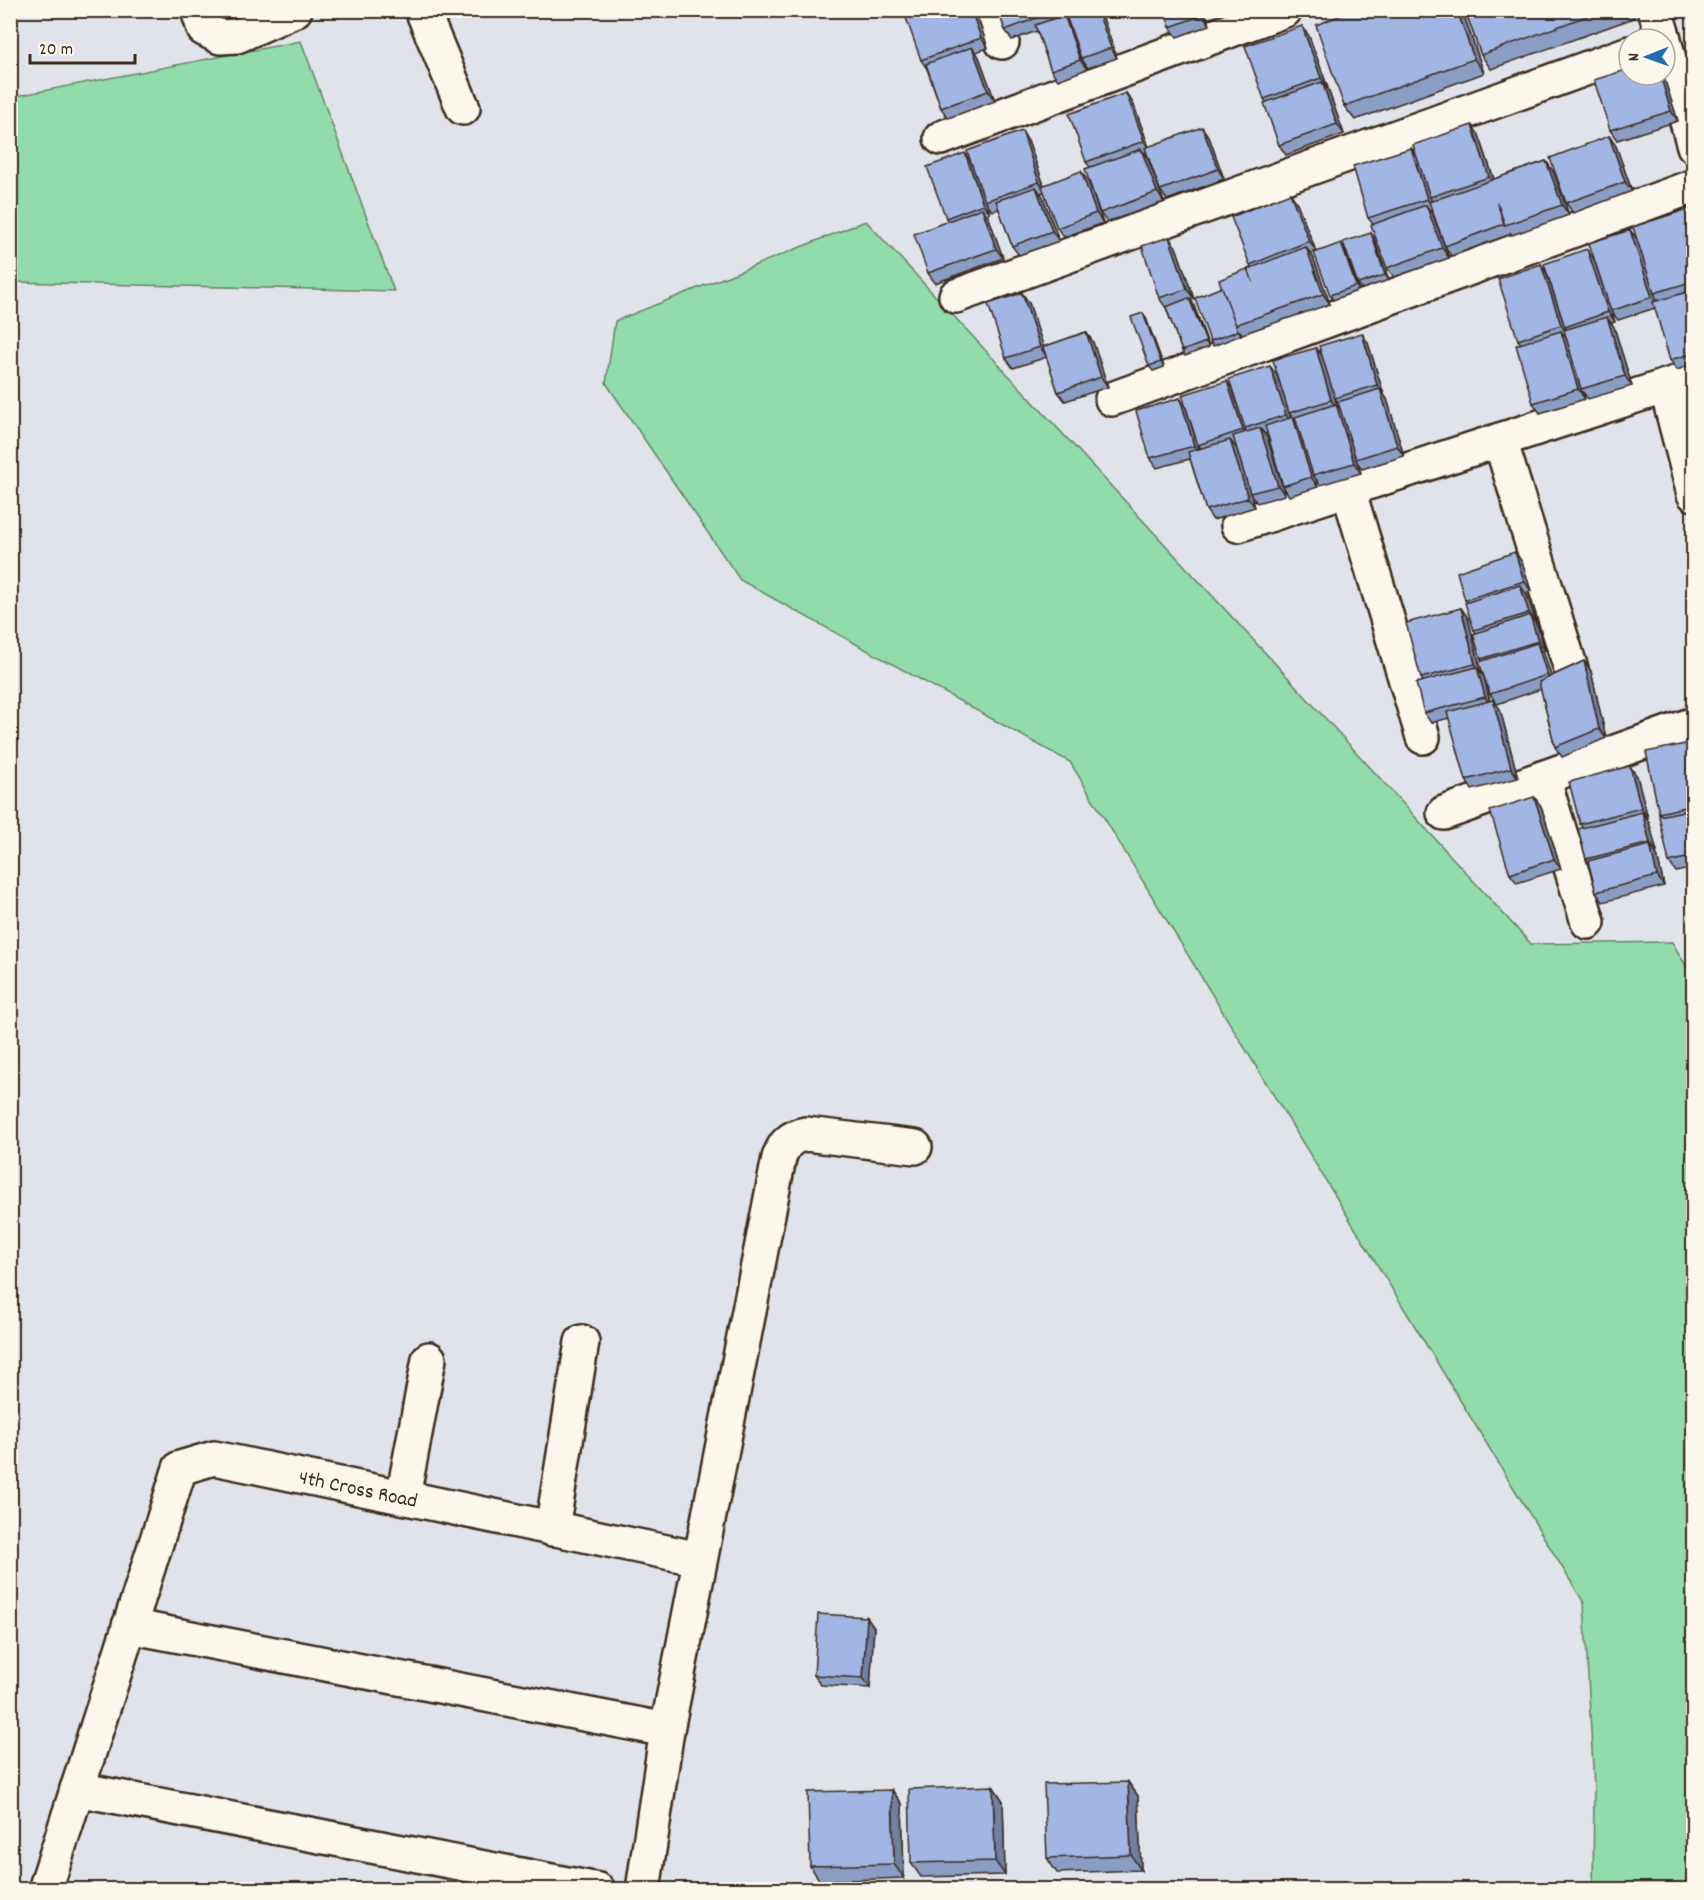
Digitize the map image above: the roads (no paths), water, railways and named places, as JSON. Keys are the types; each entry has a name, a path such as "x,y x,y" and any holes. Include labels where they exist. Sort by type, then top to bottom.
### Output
{"street":[{"path":"198,10 204,29 220,37 237,36 295,10"},
{"path":"422,10 464,108"},
{"path":"992,10 1002,42"},
{"path":"941,138 1285,10"},
{"path":"1655,10 1660,27"},
{"path":"956,296 1617,57"},
{"path":"1677,84 1693,138"},
{"path":"1112,399 1694,186"},
{"path":"1238,525 1680,382 1694,494"},
{"path":"1500,440 1571,669"},
{"path":"1348,489 1422,737"},
{"path":"1444,813 1694,724"},
{"path":"1543,778 1588,922"},
{"path":"644,1890 667,1730 779,1158 784,1146 793,1137 806,1134 915,1147"},
{"path":"552,1529 582,1342"},
{"path":"403,1497 429,1359"},
{"name":"4th Cross Road","path":"129,1626 180,1468 214,1458 700,1559"},
{"path":"45,1890 129,1626 667,1730"},
{"path":"77,1789 598,1890"}]}
